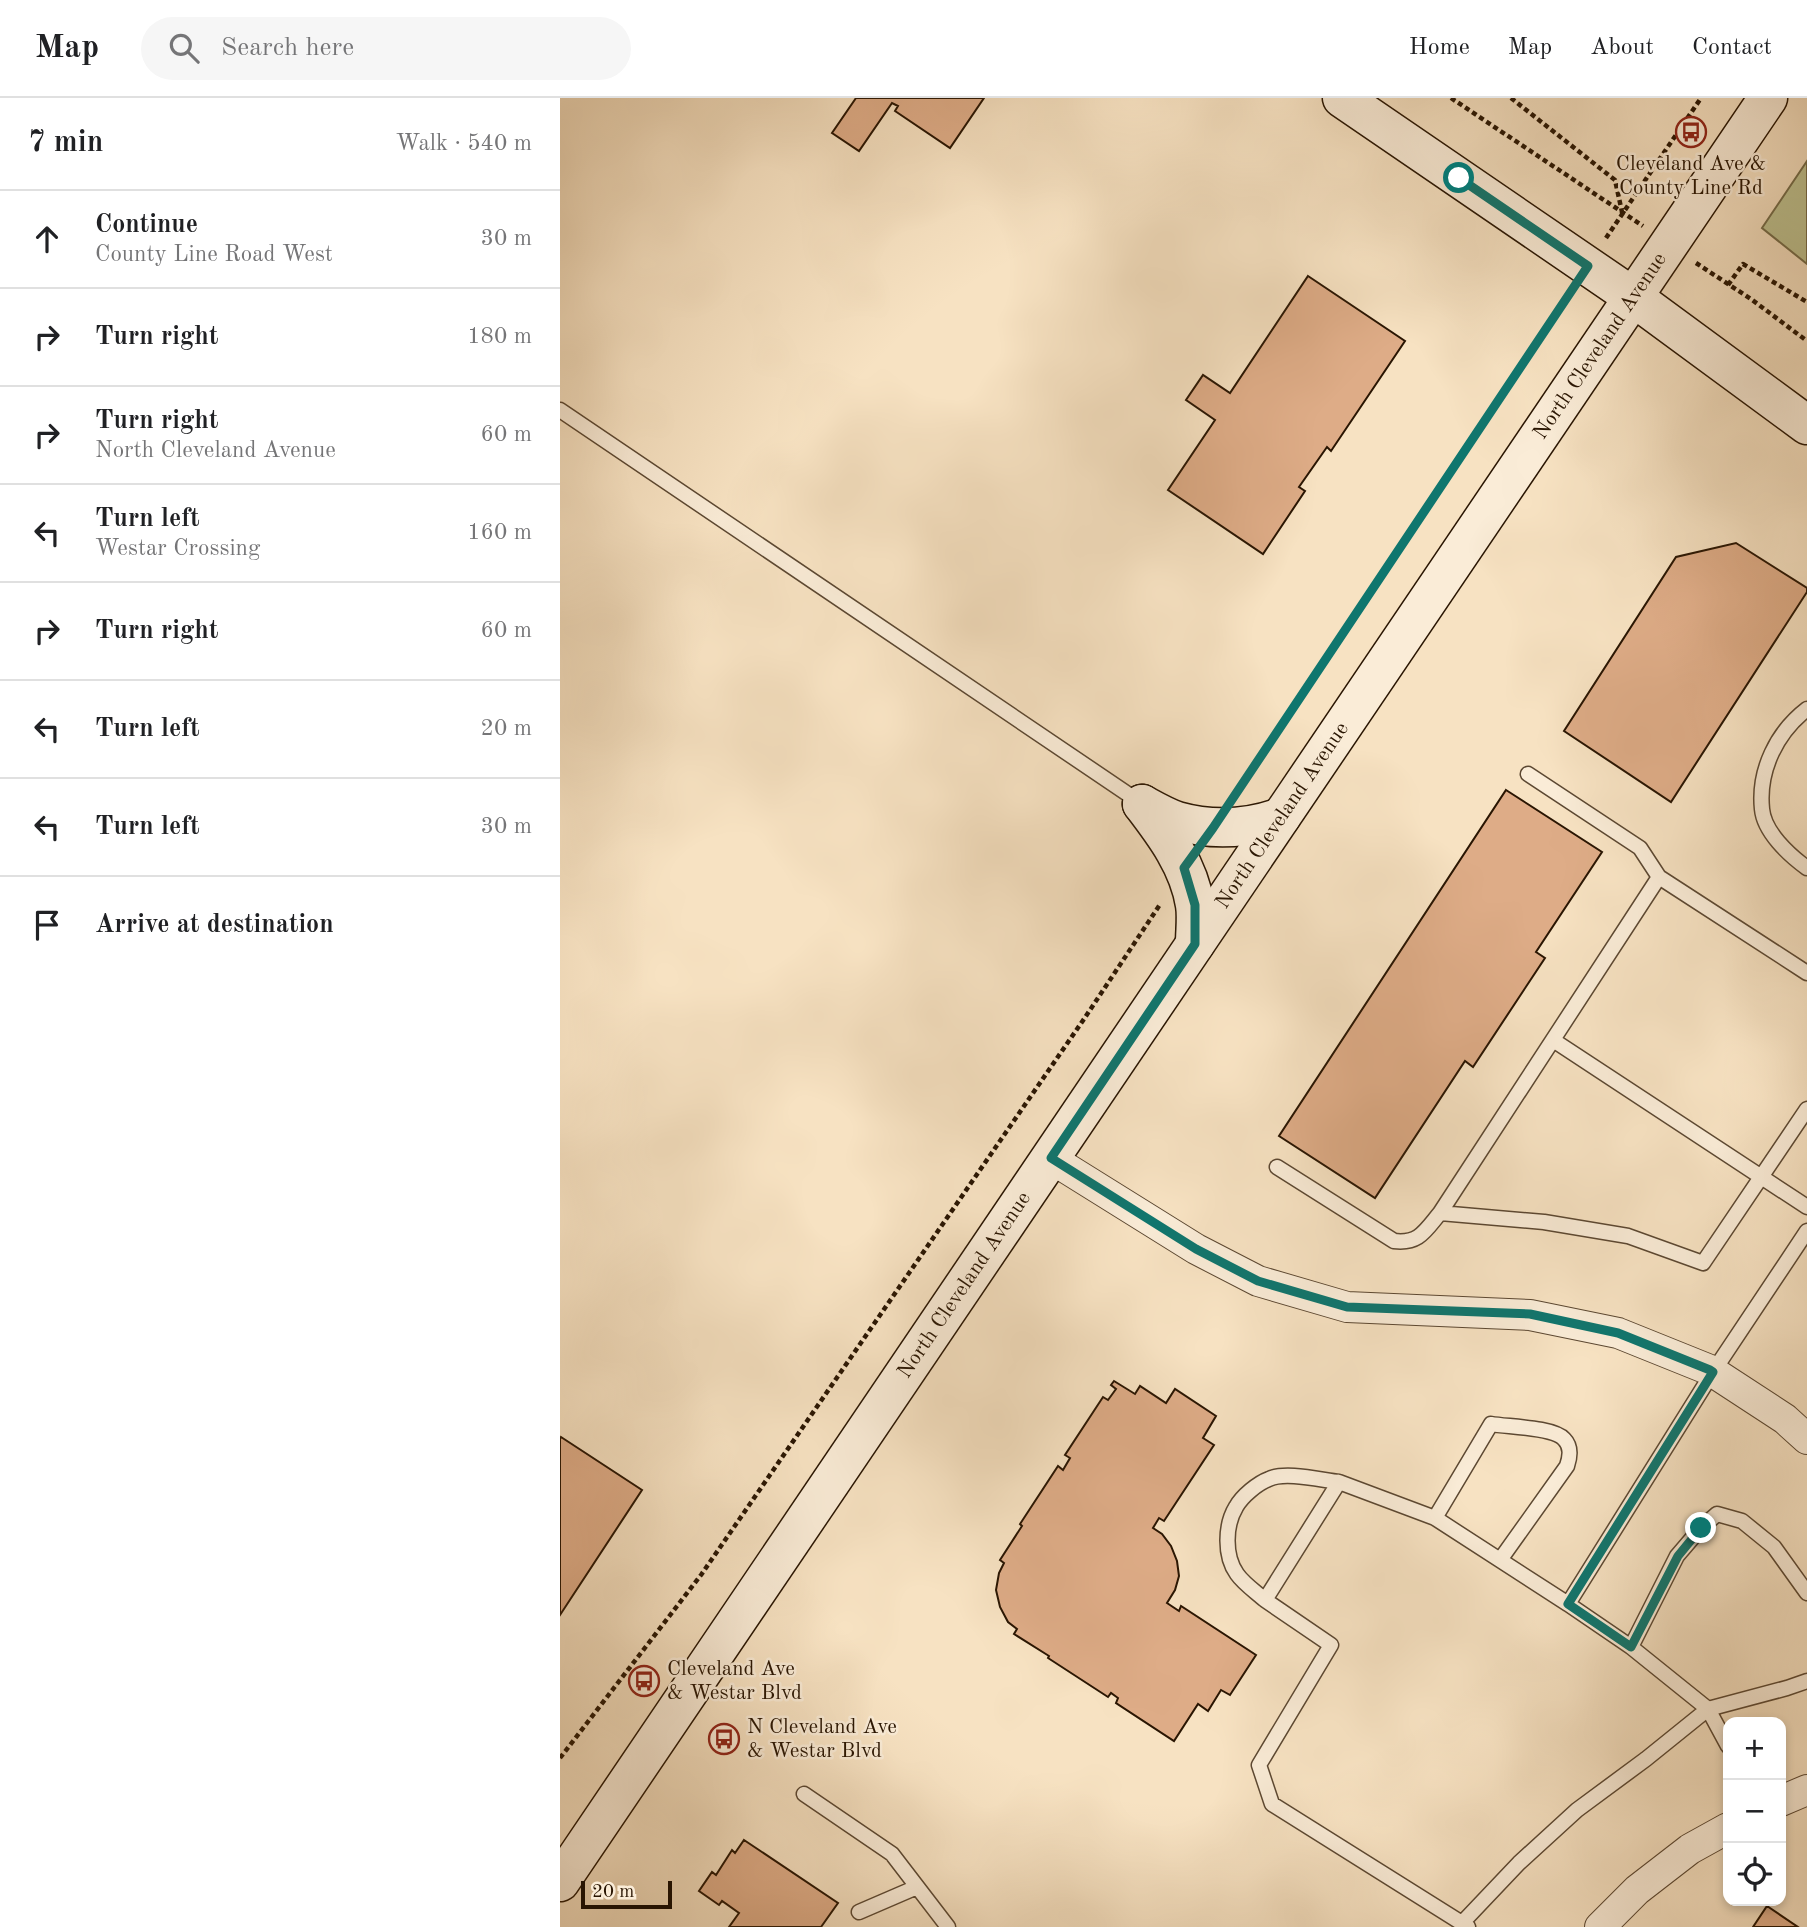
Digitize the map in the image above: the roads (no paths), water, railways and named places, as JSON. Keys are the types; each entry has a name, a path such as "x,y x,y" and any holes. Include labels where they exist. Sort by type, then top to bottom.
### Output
{"main road":[{"path":"1342,98 1633,297 1807,425"},
{"name":"North Cleveland Avenue","path":"560,1882 1768,98"},
{"path":"1142,804 1176,821 1213,828 1237,828 1281,817"},
{"path":"1142,804 1166,835 1184,868 1195,905 1195,944"}],"street":[{"path":"1051,1158 1196,1249 1258,1281 1347,1307 1530,1314 1618,1333 1713,1372 1786,1419 1807,1439"},
{"path":"1786,1799 1807,1790"},
{"path":"1600,1927 1637,1890 1690,1849 1723,1831"}],"lane":[{"path":"560,410 1142,804"},
{"path":"1807,709 1792,720 1774,744 1764,778 1762,810 1774,838 1807,868"},
{"path":"1528,774 1640,848 1659,877 1807,973"},
{"path":"1277,1167 1394,1241 1409,1243 1421,1235 1440,1213 1659,877"},
{"path":"1553,1040 1807,1207"},
{"path":"1440,1213 1544,1222 1628,1236 1703,1264 1807,1109"},
{"path":"1568,1604 1713,1372 1807,1231"},
{"path":"1435,1518 1491,1424 1553,1433 1565,1439 1571,1453 1567,1466 1500,1560"},
{"path":"1723,1737 1707,1709 1631,1647 1435,1518 1339,1482 1296,1476 1270,1478 1236,1506 1228,1528 1228,1551 1236,1574 1265,1601 1331,1645 1259,1765 1272,1804 1465,1925 1519,1863 1577,1810 1707,1709 1807,1681"},
{"path":"1265,1601 1339,1482"},
{"path":"1631,1647 1678,1556 1701,1528 1717,1514 1742,1521 1774,1547 1807,1593"},
{"path":"804,1794 892,1854 948,1927"},
{"path":"859,1912 918,1887"}],"place":[{"name":"Cleveland Ave & County Line Rd","path":"1691,132"},
{"name":"Cleveland Ave & Westar Blvd","path":"644,1681"},
{"name":"N Cleveland Ave & Westar Blvd","path":"724,1739"}]}
